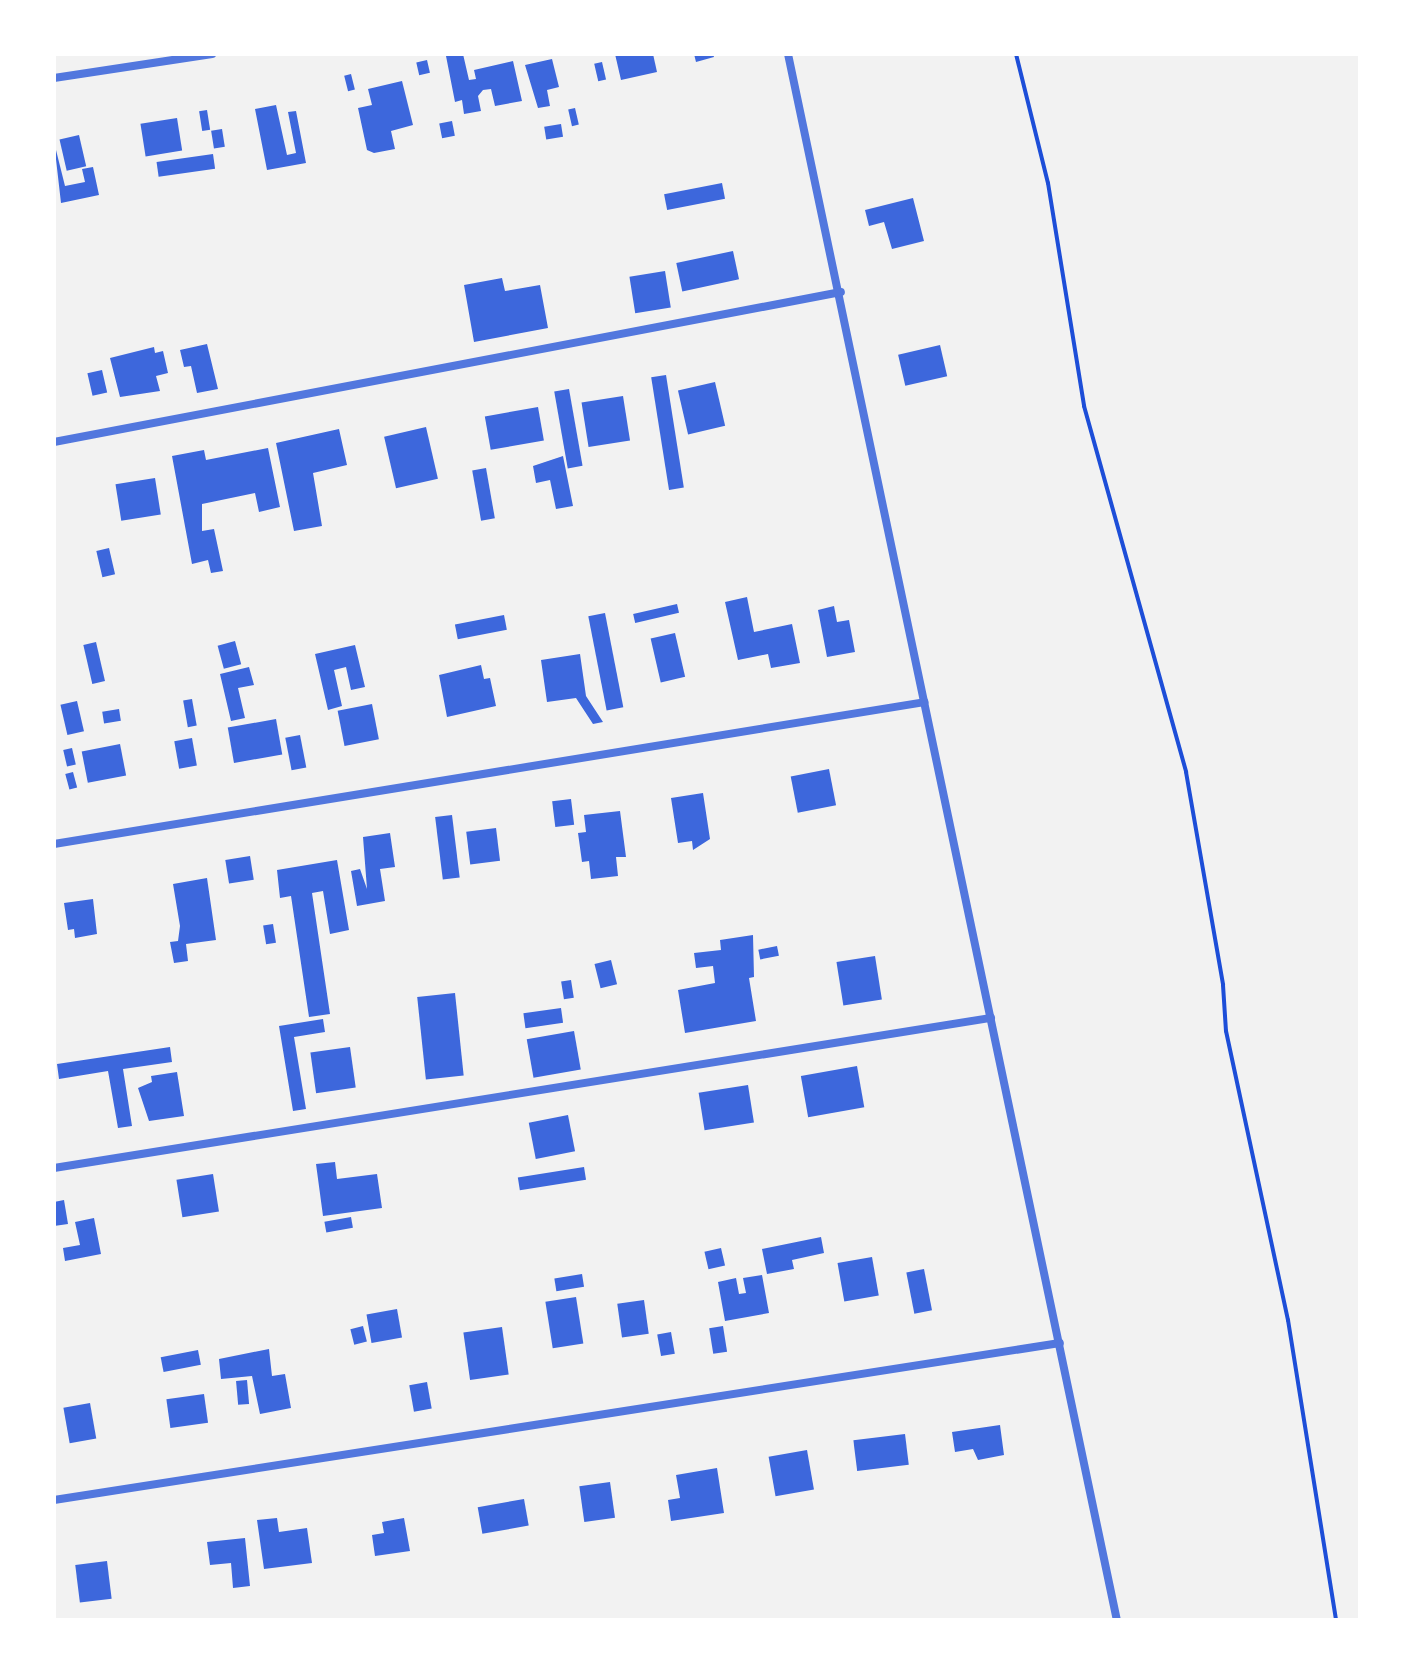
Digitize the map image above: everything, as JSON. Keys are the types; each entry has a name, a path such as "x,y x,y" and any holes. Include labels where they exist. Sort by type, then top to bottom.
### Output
{"street":[{"path":"54,78 212,54"},
{"path":"788,54 841,292 1117,1620"},
{"path":"54,442 841,292"},
{"path":"54,844 925,702"},
{"path":"54,1168 991,1018"},
{"path":"54,1500 1060,1343"}],"path":[{"path":"1016,54 1048,183 1084,406 1186,772 1223,985 1226,1031 1288,1320 1336,1620"}],"building":[{"path":"463,54 469,80 476,79 474,70 513,61 522,101 495,106 491,89 483,90 478,96 481,111 464,114 462,100 455,102 446,56"},
{"path":"615,54 653,54 657,72 621,80"},
{"path":"694,54 713,54 714,57 696,62"},
{"path":"552,59 559,87 547,90 550,106 538,108 525,65"},
{"path":"427,60 430,73 419,75 416,62"},
{"path":"602,62 606,80 598,81 594,64"},
{"path":"351,74 355,90 348,91 344,76"},
{"path":"402,81 413,125 391,131 395,149 374,153 367,150 358,108 372,105 368,89"},
{"path":"276,105 287,155 296,153 288,112 296,111 306,163 267,170 255,109"},
{"path":"575,108 579,125 572,126 568,110"},
{"path":"207,110 210,130 202,131 199,111"},
{"path":"177,118 182,151 146,156 140,124"},
{"path":"452,121 455,136 442,138 439,123"},
{"path":"561,124 563,137 546,139 544,127"},
{"path":"222,129 225,147 214,148 211,131"},
{"path":"79,135 86,166 67,171 60,139"},
{"path":"54,142 65,186 85,182 82,169 93,167 99,195 61,203"},
{"path":"213,154 215,169 159,177 157,162"},
{"path":"722,183 725,199 667,210 664,194"},
{"path":"913,198 924,241 892,249 884,222 869,226 865,210"},
{"path":"733,251 739,279 682,291 676,263"},
{"path":"665,271 671,308 635,313 629,277"},
{"path":"502,278 505,291 540,285 548,328 474,342 464,285"},
{"path":"207,344 218,389 197,393 191,366 184,367 180,350"},
{"path":"940,345 947,376 905,386 898,355"},
{"path":"154,347 155,353 163,351 168,373 156,376 160,391 120,397 110,358"},
{"path":"102,370 107,392 93,396 87,373"},
{"path":"666,375 684,488 669,490 651,377"},
{"path":"715,382 725,426 688,434 678,391"},
{"path":"569,389 583,466 568,468 554,392"},
{"path":"623,396 630,440 589,447 582,403"},
{"path":"538,407 544,440 491,450 485,416"},
{"path":"426,427 438,479 396,488 384,437"},
{"path":"339,429 347,465 313,473 322,526 294,531 276,443"},
{"path":"268,448 280,507 259,512 255,493 202,504 202,531 214,529 223,571 211,573 208,560 192,564 172,456 204,450 206,460"},
{"path":"563,456 573,506 556,509 550,480 536,483 533,466"},
{"path":"486,468 495,518 481,521 472,470"},
{"path":"155,478 161,515 121,521 115,484"},
{"path":"109,548 115,574 102,577 96,551"},
{"path":"747,597 754,632 792,624 800,663 771,668 768,654 738,660 725,602"},
{"path":"677,604 679,613 635,623 633,614"},
{"path":"834,606 837,622 849,620 855,652 827,657 818,610"},
{"path":"605,613 623,707 607,710 588,616"},
{"path":"504,615 507,630 458,639 455,625"},
{"path":"675,633 685,677 661,682 651,639"},
{"path":"235,641 241,664 224,669 218,646"},
{"path":"96,642 105,681 92,684 83,645"},
{"path":"355,645 365,687 351,690 346,667 334,670 342,706 328,710 315,654"},
{"path":"580,654 586,696 603,722 593,724 576,698 547,702 541,660"},
{"path":"481,665 484,679 490,678 496,706 447,717 439,675"},
{"path":"249,667 254,685 238,688 245,718 231,721 220,674"},
{"path":"192,699 197,726 188,727 183,701"},
{"path":"77,701 84,731 67,735 60,705"},
{"path":"372,704 379,739 345,746 338,711"},
{"path":"119,709 121,721 104,724 102,712"},
{"path":"276,719 282,754 234,763 228,728"},
{"path":"300,735 306,767 292,770 285,738"},
{"path":"192,738 197,766 179,769 174,741"},
{"path":"120,744 126,775 88,783 82,751"},
{"path":"72,748 76,765 67,767 63,750"},
{"path":"829,769 836,805 798,813 791,776"},
{"path":"73,772 77,787 69,790 65,774"},
{"path":"703,793 710,839 693,850 692,841 678,843 671,798"},
{"path":"571,799 574,825 555,827 552,801"},
{"path":"620,811 626,857 616,857 618,876 591,879 589,861 582,862 578,833 586,832 584,815"},
{"path":"452,815 460,878 443,880 435,817"},
{"path":"496,828 500,861 470,864 466,832"},
{"path":"390,833 395,867 380,869 385,901 357,906 351,871 360,869 367,889 363,837"},
{"path":"250,856 254,880 229,884 225,860"},
{"path":"337,860 349,930 330,934 323,891 312,893 330,1014 309,1017 291,896 280,898 277,870"},
{"path":"207,878 216,940 186,944 188,961 174,963 170,942 178,941 180,926 173,884"},
{"path":"93,899 97,934 75,938 74,929 68,930 64,903"},
{"path":"273,924 276,943 266,944 263,926"},
{"path":"753,935 754,977 749,978 756,1021 685,1033 678,990 715,983 713,966 696,968 694,953 721,950 720,940"},
{"path":"777,946 779,956 760,959 758,950"},
{"path":"875,956 882,999 843,1006 836,962"},
{"path":"611,960 617,984 601,988 595,964"},
{"path":"571,980 574,998 564,999 561,982"},
{"path":"455,993 464,1076 426,1080 417,997"},
{"path":"561,1008 563,1023 525,1028 523,1013"},
{"path":"323,1019 325,1032 294,1037 306,1109 293,1111 279,1026"},
{"path":"574,1031 581,1069 534,1078 527,1039"},
{"path":"170,1047 172,1062 123,1069 132,1126 118,1128 108,1071 59,1079 57,1064"},
{"path":"350,1047 356,1088 316,1093 310,1053"},
{"path":"857,1066 864,1107 808,1117 801,1076"},
{"path":"177,1072 184,1116 149,1121 138,1088 152,1082 151,1076"},
{"path":"748,1085 754,1123 705,1130 699,1093"},
{"path":"568,1115 575,1151 536,1159 529,1123"},
{"path":"335,1162 337,1179 377,1174 382,1208 323,1216 316,1164"},
{"path":"584,1167 586,1180 520,1190 518,1177"},
{"path":"213,1174 219,1212 182,1217 176,1180"},
{"path":"64,1200 68,1224 54,1226 54,1202"},
{"path":"351,1217 353,1228 326,1233 324,1222"},
{"path":"94,1218 101,1254 65,1261 63,1248 80,1245 75,1222"},
{"path":"821,1237 824,1253 792,1260 794,1269 767,1274 762,1249"},
{"path":"721,1248 725,1266 708,1269 704,1252"},
{"path":"872,1257 879,1295 844,1301 838,1263"},
{"path":"924,1269 932,1310 914,1314 906,1272"},
{"path":"582,1274 584,1287 556,1291 554,1278"},
{"path":"762,1275 769,1313 725,1321 718,1282 736,1278 739,1294 746,1293 743,1278"},
{"path":"576,1297 583,1343 553,1348 545,1302"},
{"path":"644,1300 649,1334 622,1337 617,1304"},
{"path":"397,1309 402,1338 372,1343 366,1314"},
{"path":"363,1326 367,1342 354,1345 350,1329"},
{"path":"723,1326 727,1352 713,1354 709,1328"},
{"path":"502,1327 509,1375 470,1380 463,1332"},
{"path":"671,1332 675,1354 661,1356 657,1334"},
{"path":"269,1349 272,1376 285,1374 291,1408 260,1414 252,1376 221,1379 219,1359"},
{"path":"198,1350 201,1365 164,1372 161,1357"},
{"path":"247,1380 249,1404 238,1405 236,1381"},
{"path":"427,1382 432,1409 414,1412 409,1385"},
{"path":"204,1394 208,1423 170,1428 166,1399"},
{"path":"90,1403 96,1438 70,1443 63,1408"},
{"path":"1000,1425 1004,1455 978,1460 973,1449 955,1452 952,1432"},
{"path":"905,1434 909,1465 857,1471 853,1440"},
{"path":"807,1450 814,1489 776,1496 769,1457"},
{"path":"717,1468 724,1513 671,1521 668,1500 680,1498 676,1475"},
{"path":"610,1482 615,1518 584,1522 579,1486"},
{"path":"524,1499 529,1526 482,1534 478,1507"},
{"path":"277,1518 279,1532 307,1528 312,1563 264,1569 257,1520"},
{"path":"404,1518 410,1551 375,1556 372,1535 384,1533 382,1522"},
{"path":"245,1538 250,1586 233,1588 231,1563 210,1565 207,1542"},
{"path":"107,1561 112,1599 80,1603 75,1565"}]}
